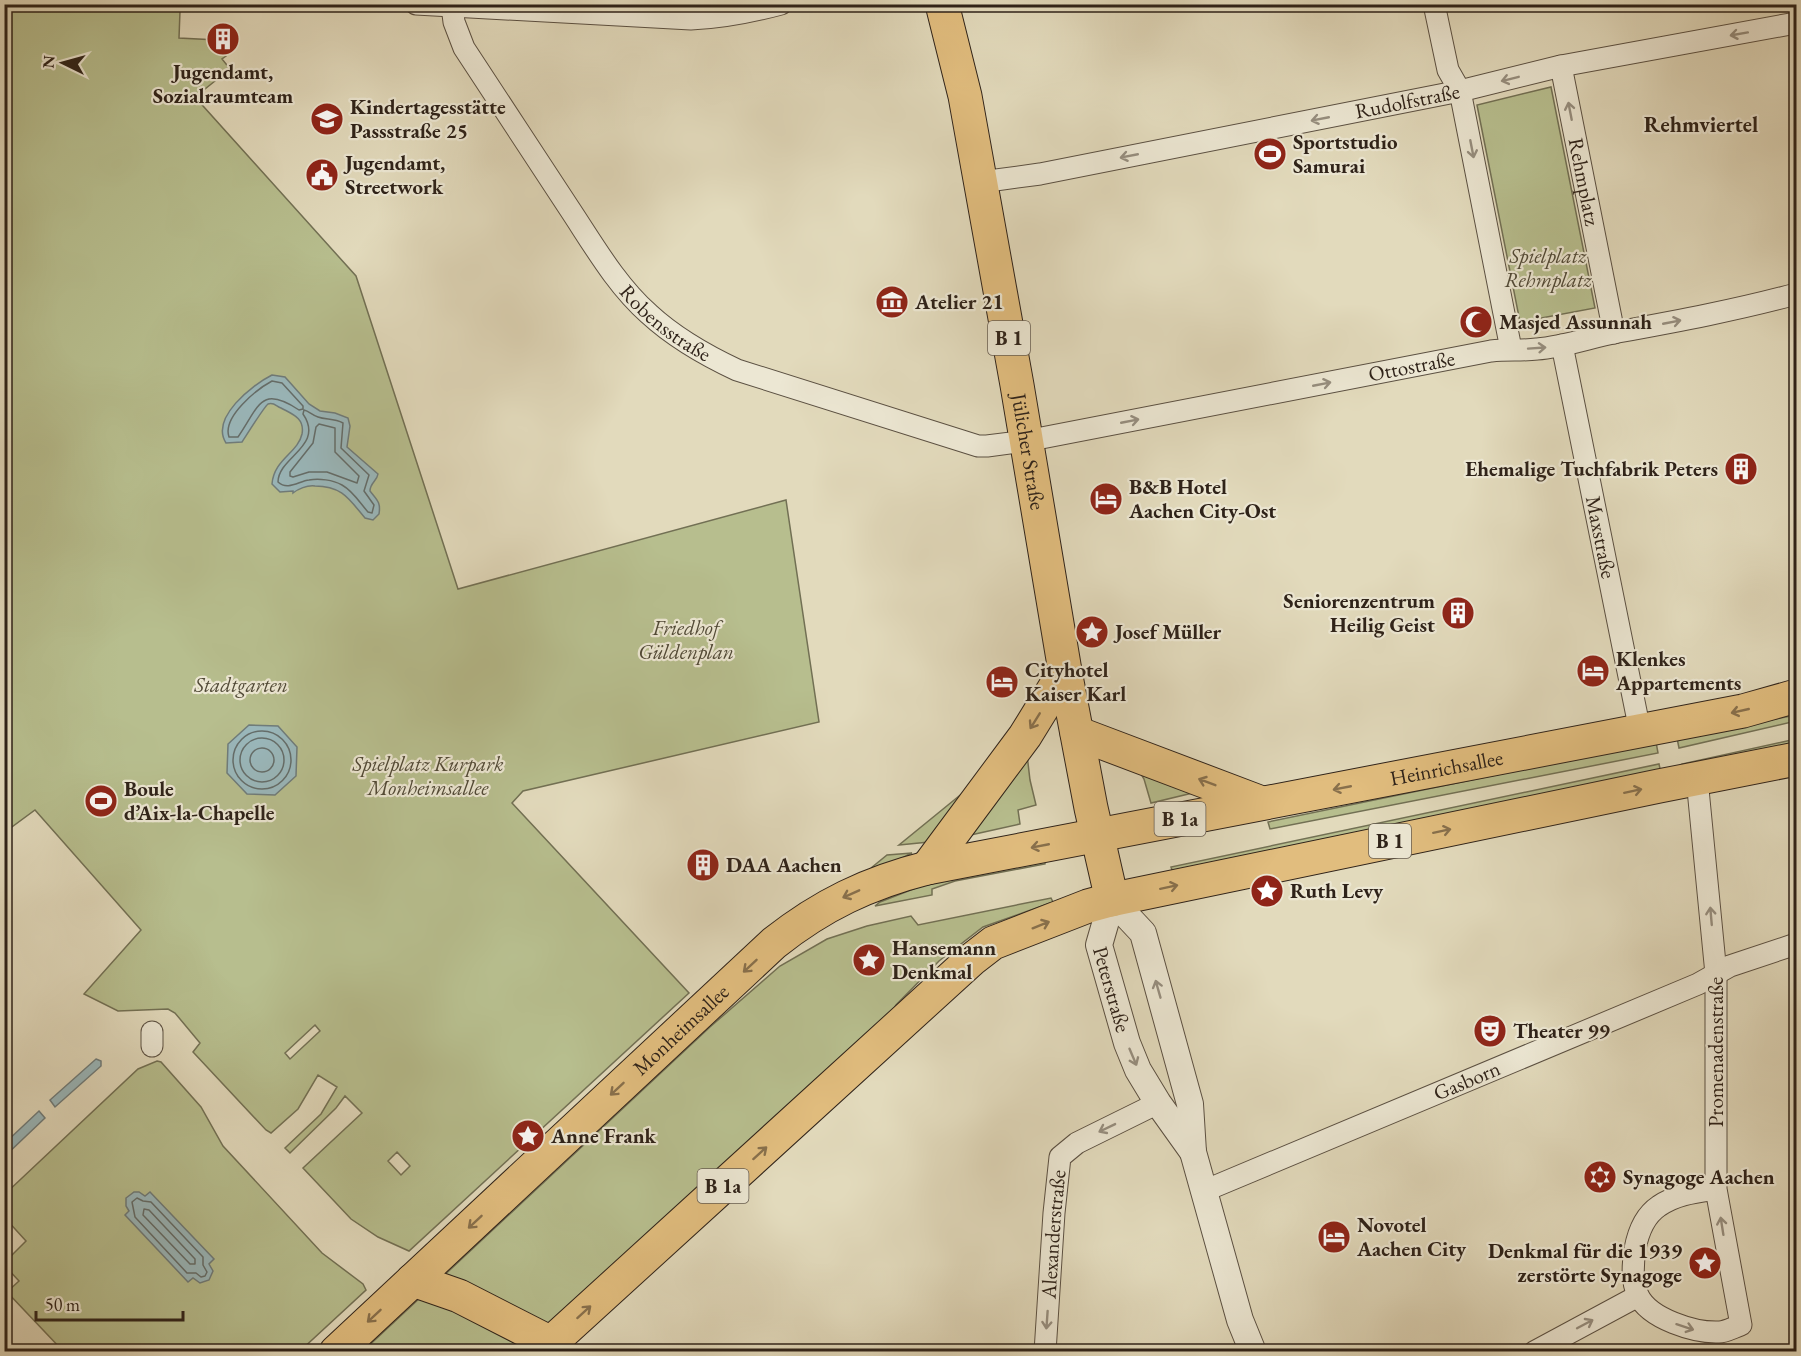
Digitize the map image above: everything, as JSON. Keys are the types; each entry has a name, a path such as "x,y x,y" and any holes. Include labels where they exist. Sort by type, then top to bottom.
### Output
{"main road":[{"name":"Jülicher Straße","path":"942,4 965,96 1065,671 1112,900"},
{"path":"927,868 1025,736 1065,671"},
{"name":"Heinrichsallee","path":"1097,835 1743,711 1797,696"},
{"path":"1077,733 1262,803"},
{"name":"B 1","path":"1112,900 1797,759"},
{"name":"Monheimsallee","path":"336,1352 774,943 816,912 875,884 927,868 1097,835"},
{"name":"B 1a","path":"553,1349 971,960 993,943 1088,906 1112,900"},
{"path":"413,1280 459,1296 553,1349"}],"street":[{"path":"416,4 691,19 733,15 781,4"},
{"path":"1434,4 1448,70 1460,92 1511,349"},
{"name":"Robensstraße","path":"452,6 454,22 464,48 553,185 622,285 647,313 673,335 701,353 749,375 978,446 1026,441"},
{"name":"Rudolfstraße","path":"981,182 1029,176 1460,92 1561,66 1797,23"},
{"name":"Rehmplatz","path":"1561,66 1614,333"},
{"name":"Ottostraße","path":"1026,441 1491,351 1563,345 1746,308 1797,294"},
{"name":"Maxstraße","path":"1563,345 1640,731"},
{"name":"Promenadenstraße","path":"1638,1296 1653,1312 1673,1323 1697,1331 1721,1332 1741,1325 1716,1189 1716,974 1698,778"},
{"name":"Peterstraße","path":"1112,900 1099,945 1127,1043 1138,1070 1193,1152"},
{"name":"Peterstraße","path":"1112,900 1143,933 1190,1104 1193,1152 1240,1320 1253,1352"},
{"name":"Gasborn","path":"1204,1191 1698,984 1730,966 1797,944"},
{"name":"Alexanderstraße","path":"1045,1352 1060,1157 1077,1143 1158,1103"},
{"path":"1534,1352 1638,1296 1633,1268 1636,1243 1643,1222 1658,1206 1679,1196 1716,1189"}],"green space":[{"name":"Stadtgarten","path":"5,5 61,5 180,11 179,38 217,40 217,46 222,47 221,52 226,56 222,59 230,69 195,97 356,276 458,589 786,500 819,722 523,791 512,803 689,993 409,1251 378,1237 351,1219 303,1168 362,1113 345,1096 336,1108 290,1153 285,1148 321,1114 337,1087 318,1075 298,1109 271,1133 193,1052 200,1043 175,1013 168,1009 118,1011 84,994 141,930 35,810 5,832","holes":["315,1025 320,1031 290,1059 285,1053","397,1152 410,1166 401,1175 388,1161"]},
{"name":"Spielplatz Rehmplatz","path":"1551,87 1595,308 1520,322 1477,105"},
{"path":"1796,715 1796,721 1679,748 1677,738"},
{"path":"1796,739 1796,750 1684,774 1682,764"},
{"path":"1656,742 1658,753 1270,829 1268,822"},
{"path":"1026,746 1036,805 1018,810 1020,824 957,838"},
{"path":"1132,759 1205,790 1151,803 1144,779"},
{"path":"1659,764 1662,778 1173,873 1171,867"},
{"path":"975,783 929,842 899,845"},
{"path":"912,853 890,864 871,868 887,855"},
{"path":"1045,860 1045,864 955,881 932,889 932,895 875,906 926,884"},
{"path":"1051,898 1053,902 983,927 939,961 896,1005 882,1030 528,1351 362,1352 710,1027 780,966 827,939 867,926 911,916 918,925"},
{"path":"157,1061 161,1062 201,1107 223,1146 322,1253 363,1284 366,1290 300,1351 63,1351 7,1292 19,1281 5,1266 5,1262 26,1241 5,1218 5,1194 138,1069"}],"water":[{"path":"272,375 285,377 309,404 320,411 348,418 350,426 347,447 378,474 370,491 378,501 379,507 379,514 373,520 365,518 344,495 332,488 309,486 293,493 293,491 280,492 272,484 277,468 300,441 302,434 300,420 275,404 266,406 242,442 226,443 223,433 228,413 244,394"},
{"path":"249,725 278,726 297,747 296,776 275,795 247,794 227,773 228,744"},
{"path":"96,1059 101,1061 101,1066 55,1107 50,1100"},
{"path":"39,1111 45,1118 5,1156 5,1143"},
{"path":"134,1192 145,1196 150,1192 214,1259 209,1264 213,1271 209,1280 200,1283 193,1278 188,1282 125,1215 129,1211 126,1198"}],"place":[{"name":"Jugendamt, Sozialraumteam","path":"223,39"},
{"name":"Kindertagesstätte Passstraße 25","path":"327,119"},
{"name":"Sportstudio Samurai","path":"1270,154"},
{"name":"Jugendamt, Streetwork","path":"322,175"},
{"name":"Atelier 21","path":"892,302"},
{"name":"Masjed Assunnah","path":"1476,322"},
{"name":"Ehemalige Tuchfabrik Peters","path":"1741,469"},
{"name":"B&B Hotel Aachen City-Ost","path":"1106,499"},
{"name":"Seniorenzentrum Heilig Geist","path":"1458,613"},
{"name":"Josef Müller","path":"1092,632"},
{"name":"Klenkes Appartements","path":"1593,671"},
{"name":"Cityhotel Kaiser Karl","path":"1002,682"},
{"name":"Boule d’Aix-la-Chapelle","path":"101,801"},
{"name":"DAA Aachen","path":"703,865"},
{"name":"Ruth Levy","path":"1267,891"},
{"name":"Hansemann Denkmal","path":"869,960"},
{"name":"Theater 99","path":"1490,1031"},
{"name":"Anne Frank","path":"528,1136"},
{"name":"Synagoge Aachen","path":"1600,1177"},
{"name":"Novotel Aachen City","path":"1334,1237"},
{"name":"Denkmal für die 1939 zerstörte Synagoge","path":"1705,1263"}],"district":[{"name":"Rehmviertel","path":"1701,124"}],"park label":[{"name":"Friedhof Güldenplan","path":"686,640"},
{"name":"Spielplatz Kurpark Monheimsallee","path":"428,776"}]}
